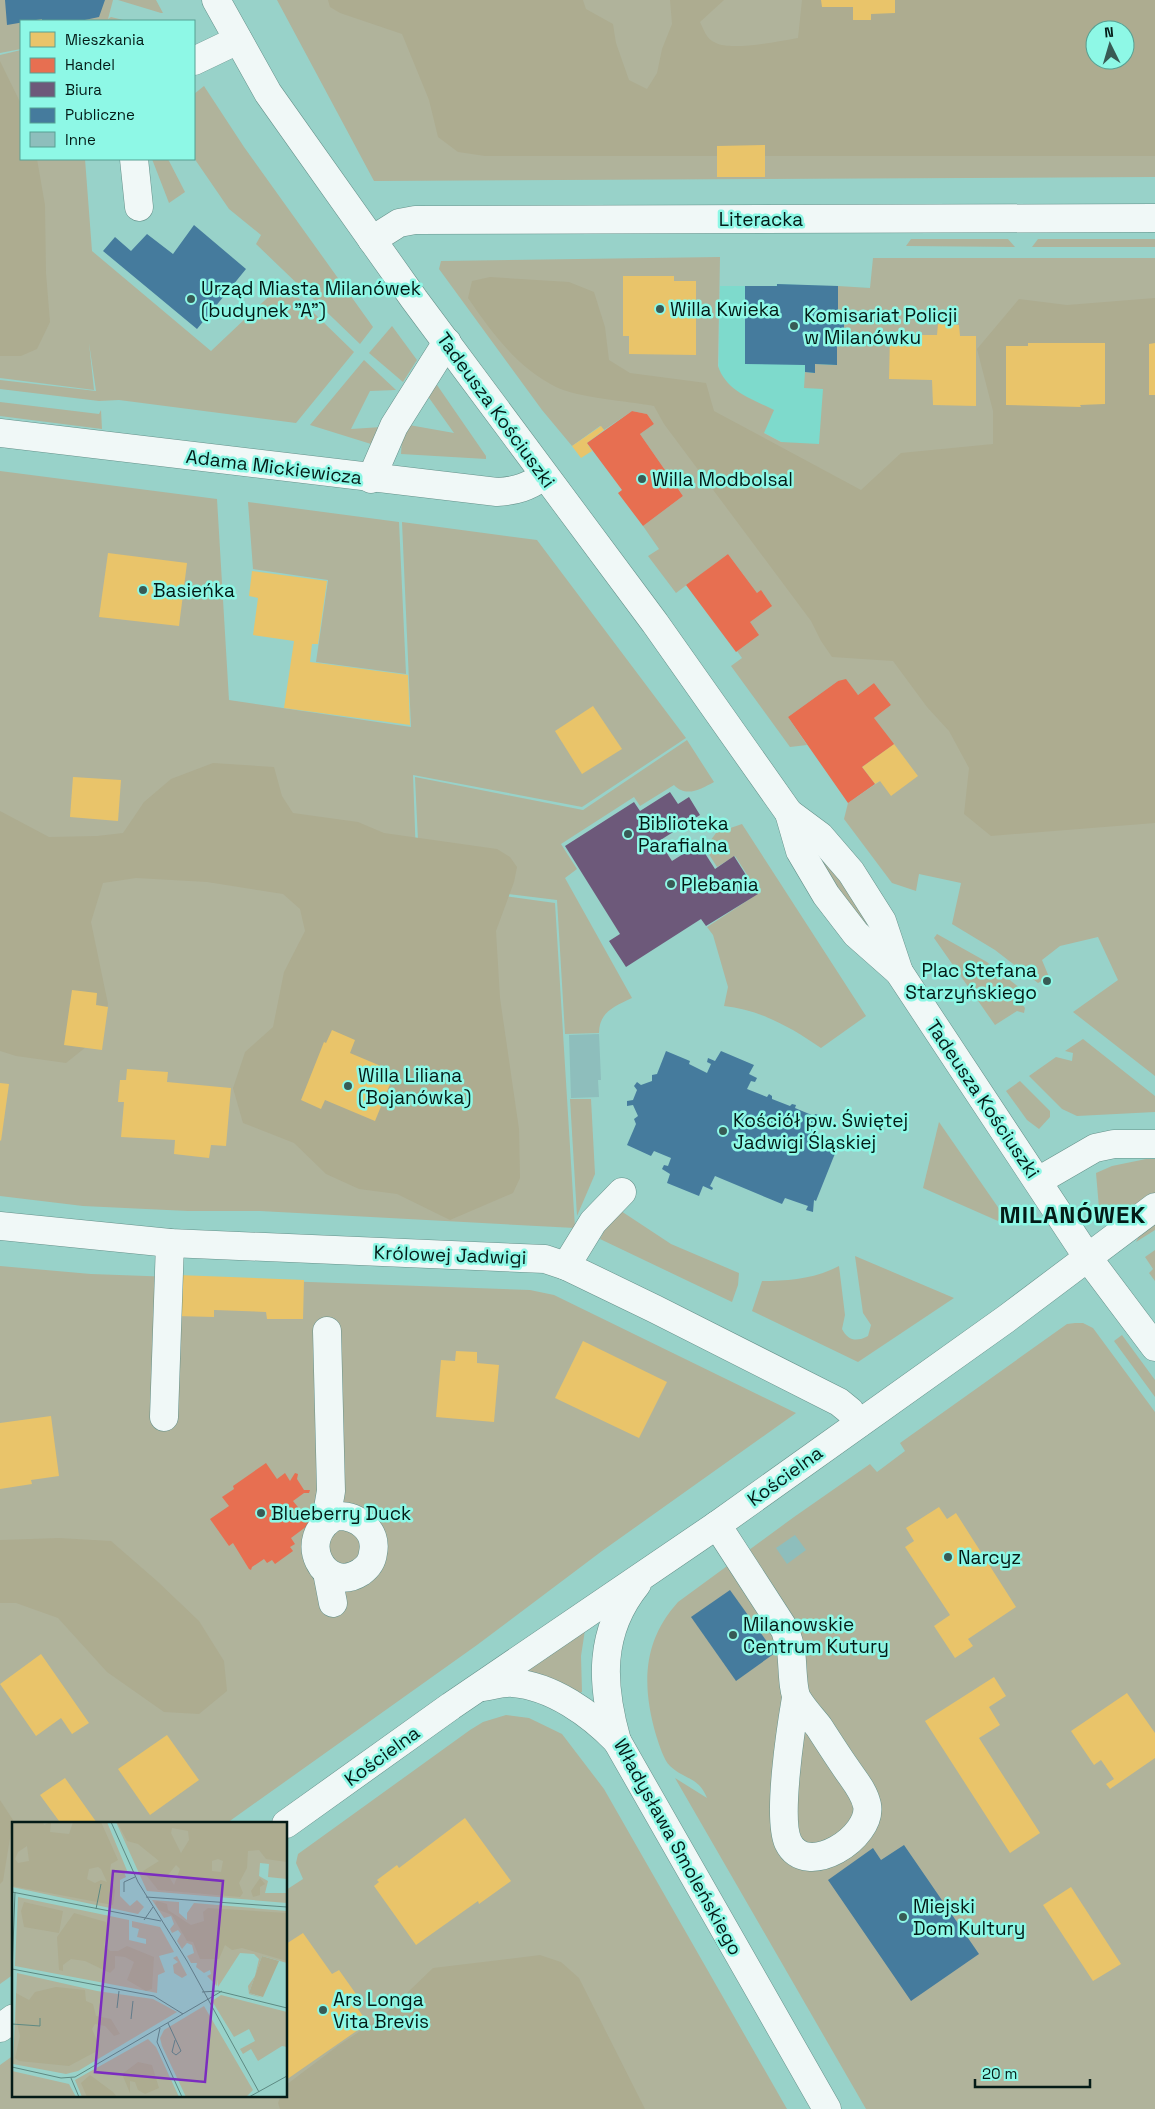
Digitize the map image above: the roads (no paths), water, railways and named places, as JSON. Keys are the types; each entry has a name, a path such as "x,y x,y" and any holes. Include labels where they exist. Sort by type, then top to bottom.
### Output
{"street":[{"name":"Tadeusza Kościuszki","path":"216,0 268,92 372,240 654,623 789,813 820,836 851,872 882,921 899,972 1088,1258 1155,1347"},
{"path":"195,61 238,40"},
{"path":"134,160 139,207"},
{"name":"Literacka","path":"372,240 399,223 415,220 1155,218"},
{"path":"371,479 394,426 447,342"},
{"name":"Adama Mickiewicza","path":"0,433 371,479 497,492 513,492 527,487 544,476"},
{"path":"1038,1181 1095,1148 1114,1144 1155,1144"},
{"path":"566,1266 593,1222 622,1192"},
{"name":"Kościelna","path":"288,1823 478,1688 716,1525 1006,1319 1155,1207"},
{"name":"Królowej Jadwigi","path":"0,1226 170,1243 545,1259 566,1266 839,1402 850,1411 858,1424"},
{"path":"164,1417 170,1243"},
{"path":"327,1331 331,1491 326,1520 316,1539 315,1549 317,1559 327,1572 333,1603"},
{"path":"326,1520 336,1516 345,1516 362,1522 372,1537 374,1549 372,1559 366,1568 356,1575 346,1578 327,1572"},
{"path":"716,1525 785,1630 791,1649 796,1698 789,1740 784,1830 788,1843 799,1854 809,1858 820,1857 832,1852 860,1831 867,1817 867,1805 861,1789 796,1698"},
{"name":"Władysława Smoleńskiego","path":"645,1573 626,1598 615,1619 606,1648 606,1687 610,1715 617,1741 827,2109"},
{"name":"Kościelna","path":"478,1688 512,1682 544,1690 602,1725 617,1741"},
{"path":"0,2028 12,2019"}],"place":[{"name":"Urząd Miasta Milanówek (budynek \"A\")","path":"191,299"},
{"name":"Willa Kwieka","path":"660,309"},
{"name":"Komisariat Policji w Milanówku","path":"794,326"},
{"name":"Willa Modbolsal","path":"642,479"},
{"name":"Basieńka","path":"143,590"},
{"name":"Biblioteka Parafialna","path":"628,834"},
{"name":"Plebania","path":"671,884"},
{"name":"Plac Stefana Starzyńskiego","path":"1047,981"},
{"name":"Willa Liliana (Bojanówka)","path":"348,1086"},
{"name":"Kościół pw. Świętej Jadwigi Śląskiej","path":"723,1131"},
{"name":"Blueberry Duck","path":"261,1513"},
{"name":"Narcyz","path":"948,1557"},
{"name":"Milanowskie Centrum Kutury","path":"733,1635"},
{"name":"Miejski Dom Kultury","path":"903,1917"},
{"name":"Ars Longa Vita Brevis","path":"323,2010"}],"district":[{"name":"MILANÓWEK","path":"1073,1214"}]}
